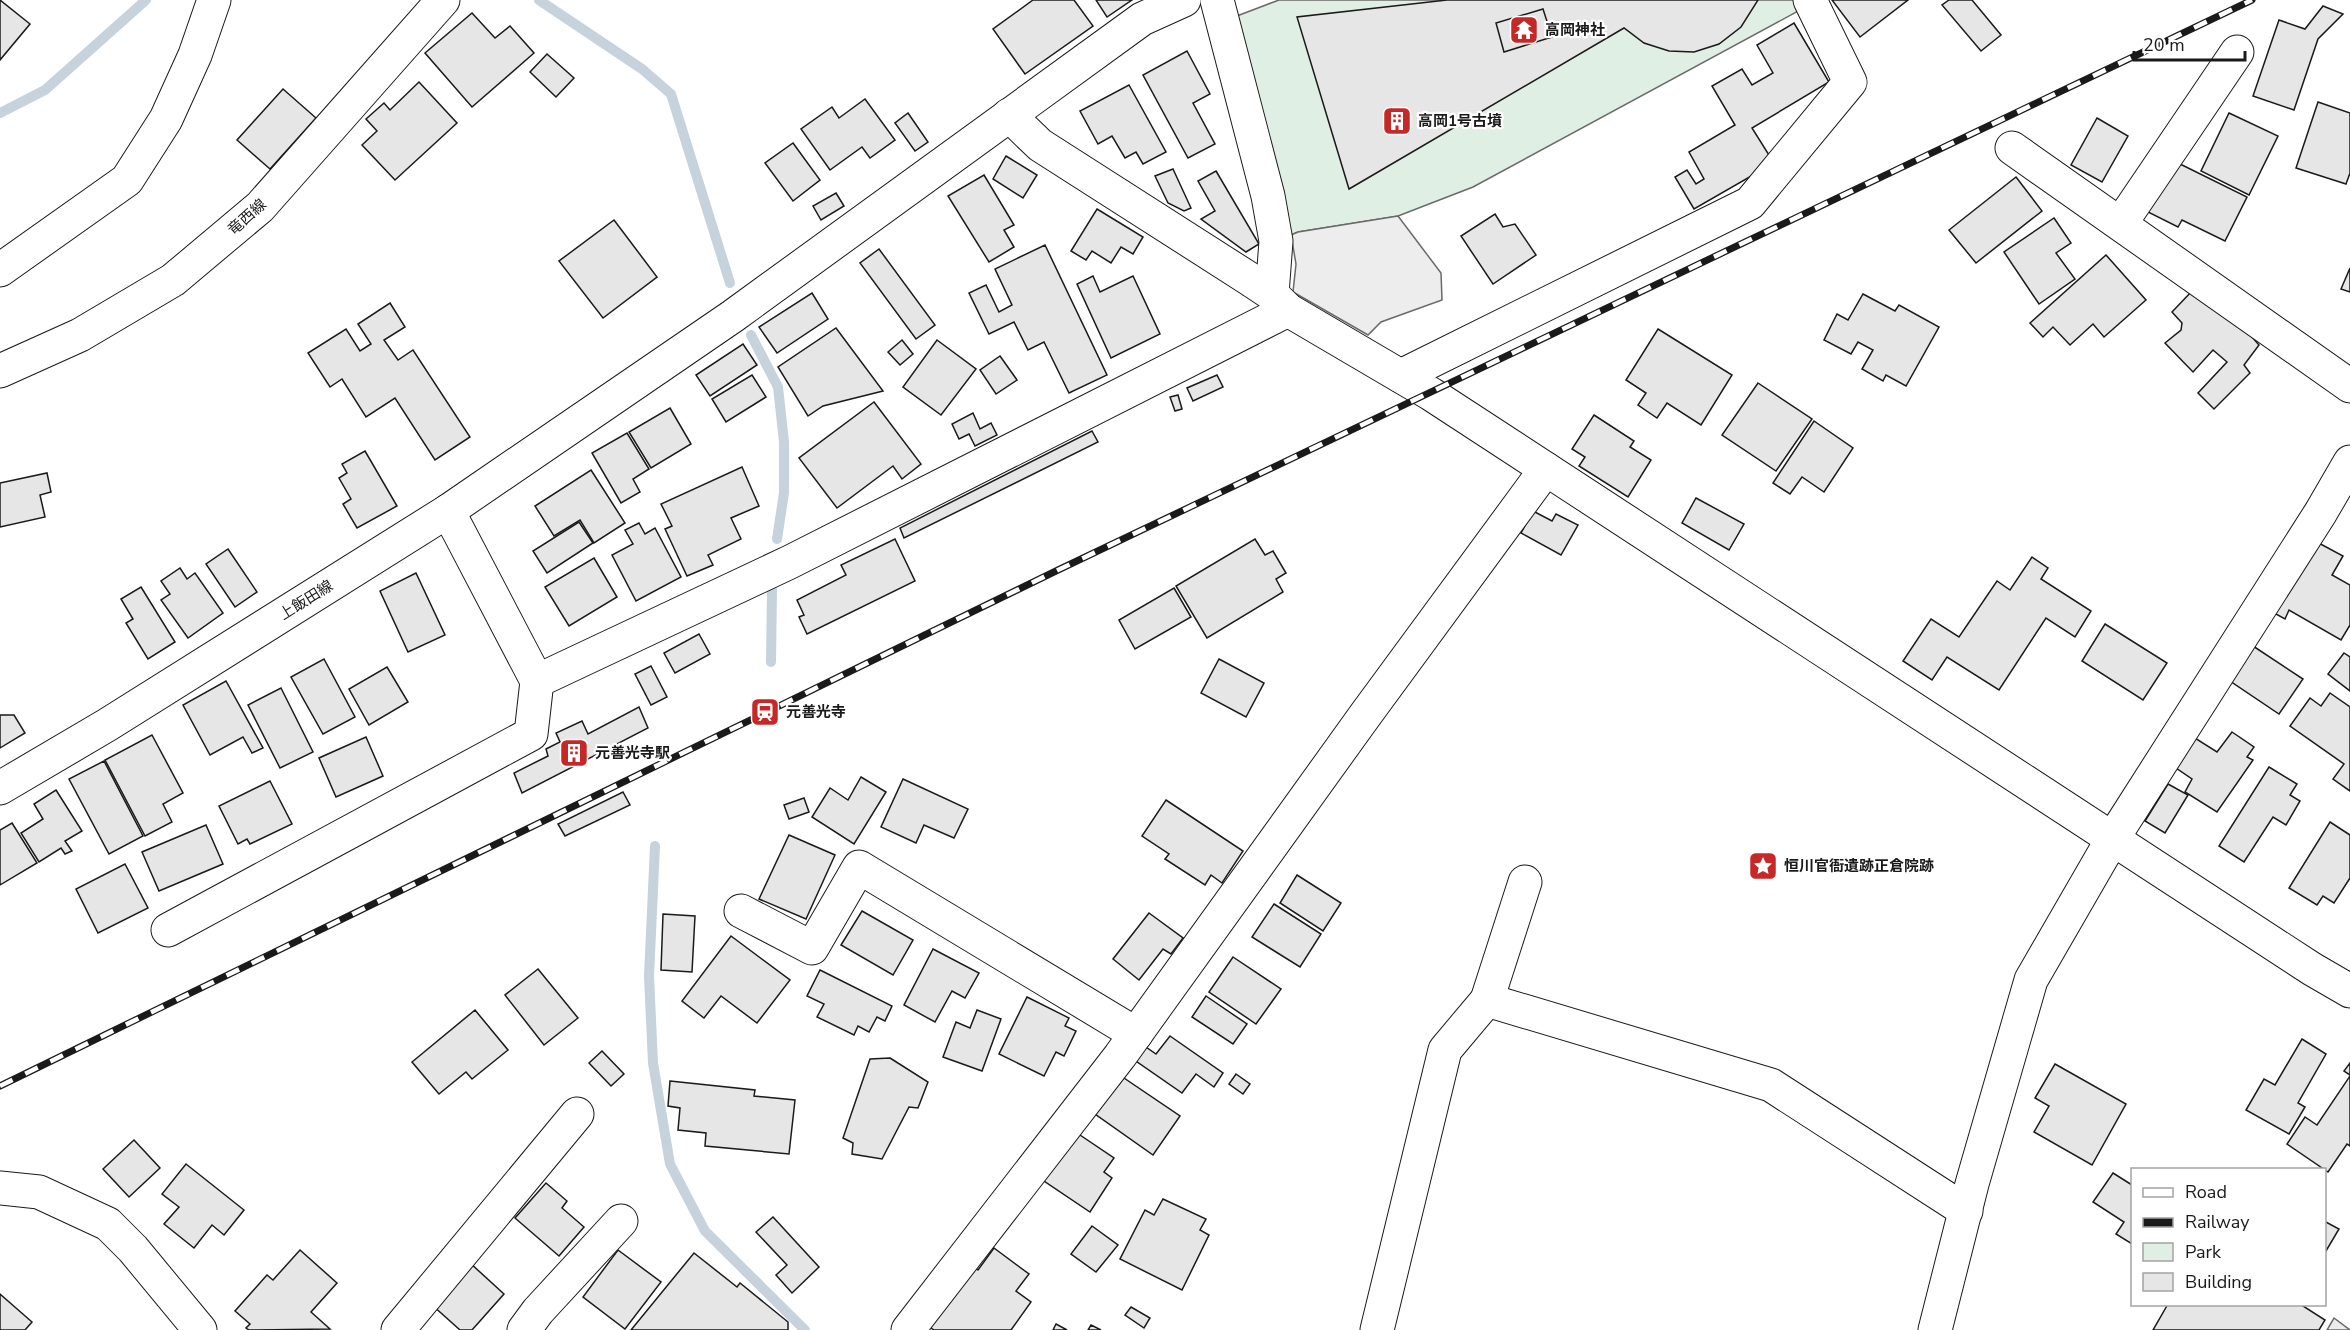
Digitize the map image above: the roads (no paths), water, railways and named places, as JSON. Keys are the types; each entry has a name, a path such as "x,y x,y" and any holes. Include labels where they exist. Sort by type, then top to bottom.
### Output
{"street":[{"path":"0,270 127,180 166,119 195,55 214,0"},
{"name":"竜西線","path":"0,371 80,335 173,280 260,207 443,0"},
{"name":"上飯田線","path":"0,788 107,724 448,511 733,316 1142,19 1184,0"},
{"path":"1217,0 1268,196 1276,241 1280,302"},
{"path":"1401,376 1750,203 1850,82 1810,0"},
{"path":"2121,224 2237,52"},
{"path":"1009,115 1040,145 1280,302 1546,469 2305,965 2350,991"},
{"path":"2012,148 2350,386"},
{"path":"537,681 790,562 1280,302"},
{"path":"1935,1330 1965,1211 2031,980 2113,838 2321,512 2350,462"},
{"path":"908,1330 1136,1034 1365,714 1546,469"},
{"path":"168,930 531,734 537,681 448,511"},
{"path":"741,911 812,948 859,867 1136,1034"},
{"path":"1377,1330 1445,1050 1487,1000 1525,882"},
{"path":"1487,1000 1771,1085 1965,1211"},
{"path":"398,1330 577,1114"},
{"path":"0,1188 18,1188 39,1192 108,1224 133,1249 200,1330"},
{"path":"524,1330 538,1311 621,1221"}],"waterway":[{"path":"0,113 45,90 146,0"},
{"path":"539,0 642,69 671,94 730,283"},
{"path":"751,335 778,387 784,442 784,493 777,539"},
{"path":"771,662 772,589"},
{"path":"655,846 649,976 653,1063 670,1164 705,1231 805,1330"}],"railway":[{"path":"0,1086 1058,570 2252,0"}],"place":[{"name":"高岡神社","path":"1524,30"},
{"name":"高岡1号古墳","path":"1397,121"},
{"name":"元善光寺","path":"765,712"},
{"name":"元善光寺駅","path":"574,753"},
{"name":"恒川官衙遺跡正倉院跡","path":"1763,866"}]}
